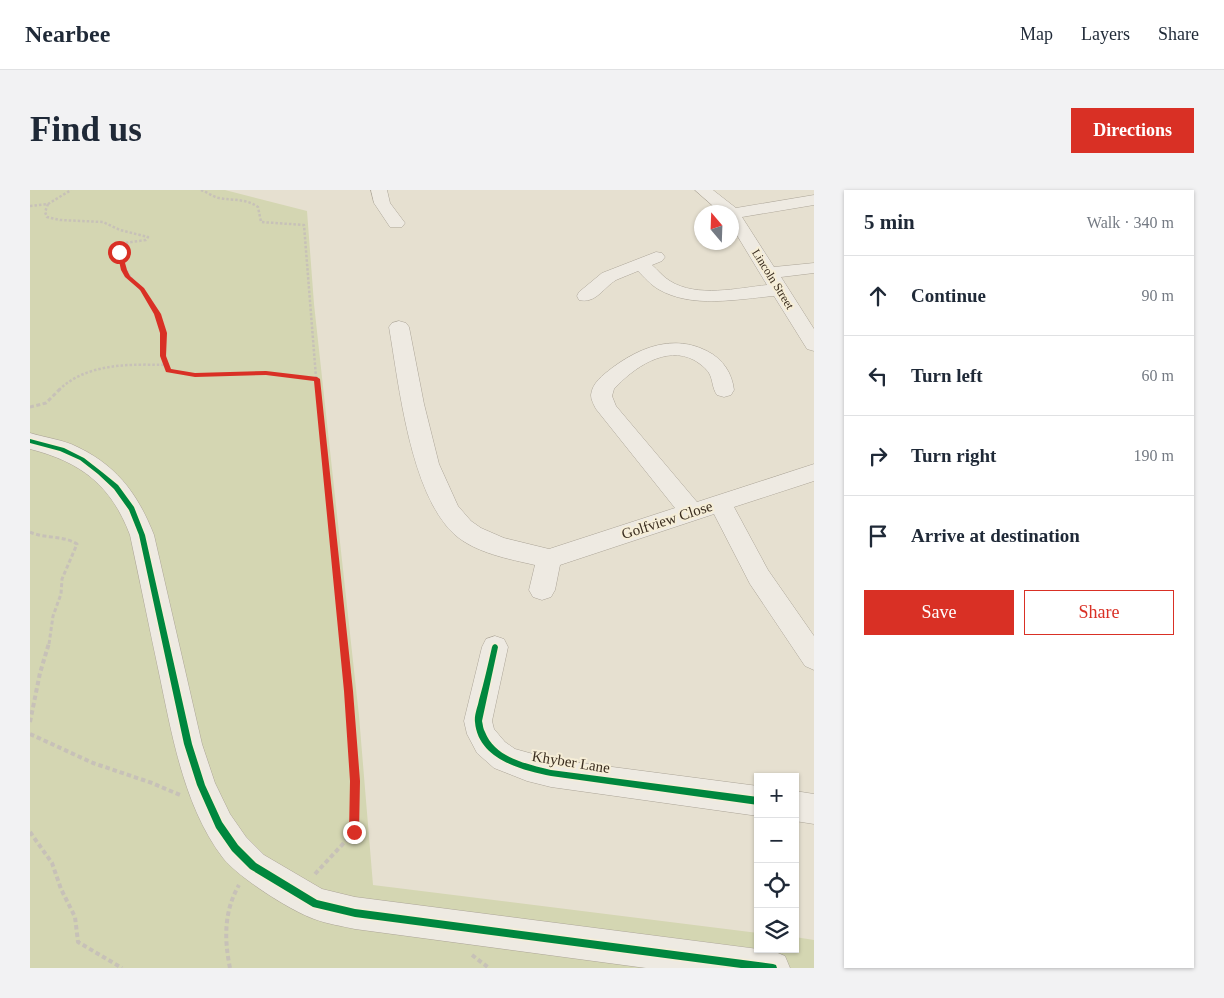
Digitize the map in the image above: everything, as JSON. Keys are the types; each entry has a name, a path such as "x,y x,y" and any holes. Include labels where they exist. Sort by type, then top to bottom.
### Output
{"street":[{"path":"379,190 382,203 396,223"},
{"name":"Lincoln Street","path":"702,190 721,205"},
{"path":"739,212 814,200"},
{"name":"Lincoln Street","path":"739,226 814,345"},
{"path":"586,296 608,277 648,261 664,284 690,294 714,295 779,290"},
{"path":"769,273 814,268"},
{"path":"399,327 424,452 440,496 456,522 471,534 490,542 549,559 542,590"},
{"path":"691,512 608,411 602,399 602,392 606,383 633,362 655,351 668,348 687,349 711,362 722,376 724,390"},
{"path":"30,441 62,450 82,459 116,487 132,509 142,535 188,744 210,808 235,848 253,866 316,904 355,913 773,968"},
{"name":"Golfview Close","path":"549,559 814,472"},
{"path":"720,503 759,577 814,658"},
{"name":"Khyber Lane","path":"495,647 478,721 479,730 486,742 504,759 524,767 551,773 754,800"},
{"path":"799,807 814,809"}],"path":[{"path":"30,206 48,204 71,190"},
{"path":"201,190 207,191 217,198 252,202 258,207 260,222 304,225 308,297 348,691 355,781 354,832 314,874"},
{"path":"48,204 45,212 47,217 60,220 103,222 120,230 148,237 146,240 124,243 120,246 119,252 128,277 142,289 158,314 163,333 163,356 168,370 173,373 195,375 248,372 317,379"},
{"path":"30,407 46,402 64,384 78,376 126,364 166,365"},
{"path":"30,532 45,537 72,539 78,544 62,579 61,594 53,616 48,648 40,673 30,722"},
{"path":"30,734 93,763 152,783 210,808"},
{"path":"30,832 52,863 61,889 75,917 78,942 122,968"},
{"path":"230,968 227,955 227,918 233,893 253,866"}],"green space":[{"path":"30,190 225,190 307,211 314,304 359,716 373,885 754,933 754,953 799,953 799,938 814,940 814,968 30,968"}],"cycle path":[{"path":"30,441 62,449 82,459 116,487 132,509 142,535 188,744 201,785 219,825 235,848 253,866 316,904 355,913 773,968"},
{"path":"495,647 478,721 481,734 487,744 505,758 527,767 551,773 754,800"}],"route":[{"path":"119,252 128,277 142,289 158,314 163,333 163,356 168,370 173,373 195,375 248,372 317,379 348,691 355,781 354,832"}]}
